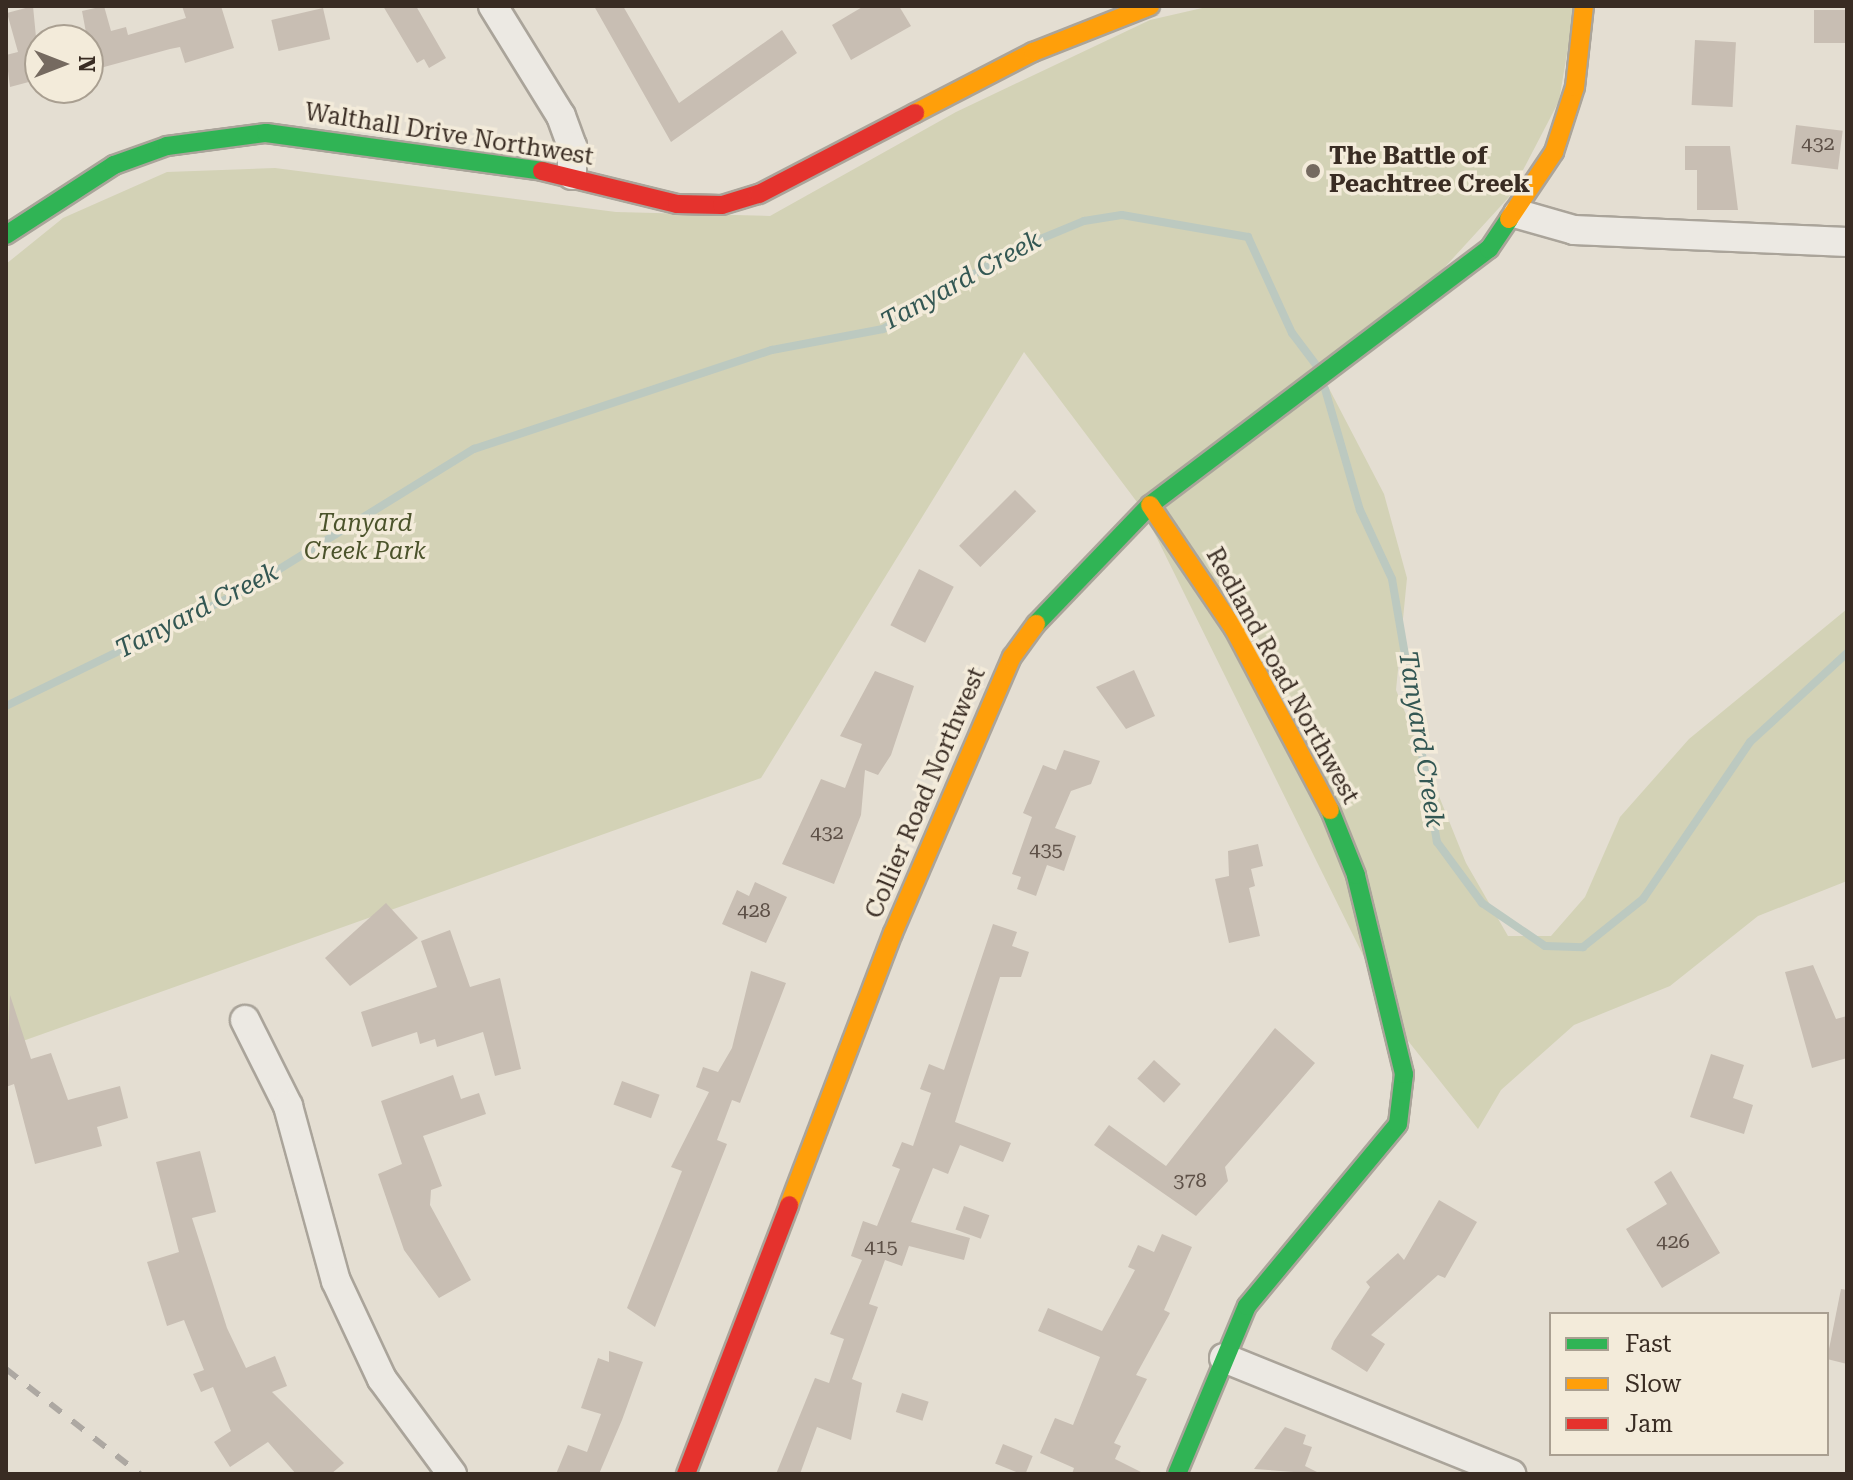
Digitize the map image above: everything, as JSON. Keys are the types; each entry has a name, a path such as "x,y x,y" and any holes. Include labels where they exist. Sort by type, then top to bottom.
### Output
{"street":[{"path":"493,6 561,116 572,146 572,175"},
{"name":"Walthall Drive Northwest","path":"8,228 114,165 228,135 303,135 572,175 697,207 759,194 1033,52 1150,6"},
{"name":"Collier Road Northwest","path":"686,1474 986,705 1045,611 1150,505 1458,279 1518,214 1554,152 1575,87 1584,6"},
{"path":"1518,214 1574,230 1847,242"},
{"name":"Redland Road Northwest","path":"1150,505 1234,629 1325,796 1356,875 1404,1074 1391,1135 1276,1260 1224,1358 1177,1474"},
{"path":"245,1020 288,1106 336,1281 382,1379 452,1474"},
{"path":"1224,1358 1511,1474"}],"green space":[{"name":"Tanyard Creek Park","path":"1211,6 1575,6 1559,101 1509,197 1401,315 1322,375 1384,494 1407,578 1396,690 1466,863 1508,936 1551,936 1585,897 1620,817 1689,739 1847,609 1847,881 1758,916 1670,986 1574,1025 1501,1090 1478,1129 1401,1032 1143,510 1024,352 761,778 6,1047 6,264 63,218 167,172 275,168 616,212 770,216 956,112 1150,20"}],"building":[{"path":"33,6 35,24 24,24 24,83 10,87 6,55 18,52 7,13"},
{"path":"104,6 111,31 126,27 128,35 186,18 182,6 221,6 234,48 185,63 180,47 104,67 104,24 84,24 82,11"},
{"path":"383,6 416,6 446,58 429,68 424,59 417,63"},
{"path":"594,6 623,6 679,103 782,30 797,53 671,142"},
{"path":"864,6 899,6 911,26 851,60 832,25"},
{"path":"323,8 330,39 279,51 271,20"},
{"path":"1814,10 1847,10 1847,43 1814,43"},
{"path":"1695,40 1736,42 1733,107 1692,105"},
{"path":"1796,125 1843,131 1838,169 1791,164"},
{"path":"1685,146 1730,146 1738,210 1697,210 1697,170 1685,170"},
{"path":"1015,490 1036,511 980,567 959,546"},
{"path":"919,569 954,587 925,643 890,625"},
{"path":"1134,670 1155,716 1126,729 1096,687"},
{"path":"875,671 914,686 891,755 878,775 865,770 861,815 834,884 782,864 821,779 845,788 862,744 840,736"},
{"path":"1064,750 1100,761 1091,784 1071,791 1055,828 1076,836 1064,871 1047,865 1036,896 1017,889 1021,877 1012,874 1032,817 1023,813 1043,765 1056,770"},
{"path":"1258,844 1263,866 1251,869 1255,886 1249,888 1260,936 1229,943 1215,879 1229,876 1228,851"},
{"path":"755,882 787,897 766,943 722,924 737,890 749,896"},
{"path":"386,903 418,938 350,986 325,958"},
{"path":"993,924 1017,932 1012,946 1029,952 1021,977 1000,977 955,1122 1011,1143 1003,1162 960,1145 948,1174 933,1168 911,1222 970,1238 964,1260 909,1246 902,1266 885,1260 869,1304 878,1307 852,1379 862,1383 851,1440 817,1427 800,1474 776,1474 815,1378 829,1383 844,1339 830,1334 862,1260 851,1256 863,1221 877,1226 900,1169 892,1166 902,1142 913,1146 931,1093 920,1089 929,1064 944,1070"},
{"path":"450,930 470,987 500,978 521,1069 495,1076 483,1032 437,1047 435,1039 420,1044 417,1032 372,1047 361,1012 437,987 421,941"},
{"path":"1813,965 1836,1019 1847,1016 1847,1058 1812,1068 1785,972"},
{"path":"751,971 786,983 740,1103 732,1100 717,1140 727,1144 655,1327 627,1308 682,1171 671,1167 709,1092 696,1087 703,1067 718,1072 732,1048"},
{"path":"10,995 31,1059 51,1053 68,1100 120,1086 128,1118 97,1127 102,1146 35,1164 14,1084 6,1087"},
{"path":"1275,1028 1315,1063 1225,1167 1228,1181 1196,1216 1094,1145 1109,1125 1166,1166"},
{"path":"1711,1054 1744,1065 1733,1098 1753,1105 1744,1134 1690,1117"},
{"path":"1154,1060 1181,1084 1164,1103 1137,1079"},
{"path":"453,1075 461,1099 479,1093 486,1114 423,1136 442,1186 431,1190 430,1205 471,1280 439,1298 404,1250 378,1174 402,1164 381,1101"},
{"path":"622,1081 660,1095 651,1118 613,1104"},
{"path":"200,1151 216,1212 192,1218 227,1328 246,1368 275,1356 287,1386 272,1392 344,1463 331,1474 296,1474 268,1442 230,1467 214,1442 231,1431 213,1387 201,1392 193,1374 204,1370 184,1320 167,1326 147,1262 179,1252 156,1162"},
{"path":"1671,1171 1720,1253 1662,1288 1626,1229 1667,1204 1654,1182"},
{"path":"1439,1200 1477,1222 1445,1278 1438,1275 1371,1335 1385,1344 1367,1372 1331,1349 1334,1341 1370,1287 1366,1282 1398,1253 1404,1260"},
{"path":"964,1206 989,1215 981,1239 955,1229"},
{"path":"1162,1234 1192,1247 1164,1310 1170,1313 1136,1375 1147,1379 1114,1443 1121,1446 1115,1459 1145,1474 1072,1474 1074,1468 1040,1453 1055,1418 1073,1425 1100,1357 1038,1331 1048,1308 1102,1331 1135,1270 1128,1267 1138,1245 1154,1252"},
{"path":"1841,1289 1847,1290 1847,1364 1829,1360"},
{"path":"609,1351 643,1362 599,1474 556,1474 568,1445 587,1452 601,1414 581,1408 598,1358 609,1362"},
{"path":"902,1393 929,1402 922,1421 896,1412"},
{"path":"1285,1427 1306,1435 1303,1444 1312,1447 1305,1466 1321,1474 1254,1469"},
{"path":"1003,1444 1033,1456 1025,1474 995,1463"}],"waterway":[{"name":"Tanyard Creek","path":"6,706 247,589 474,449 772,350 883,329 1014,250 1084,221 1122,215 1248,237 1292,333 1316,365"},
{"name":"Tanyard Creek","path":"1325,389 1360,510 1392,579 1437,842 1482,903 1545,946 1583,947 1643,899 1750,742 1847,653"}],"railway":[{"path":"6,1369 140,1474"}],"traffic: fast":[{"path":"6,235 114,165 167,146 266,133 542,171"},
{"path":"1036,624 1150,505 1489,249 1509,219"},
{"path":"1177,1474 1247,1306 1398,1124 1404,1074 1356,875 1330,810"}],"traffic: slow":[{"path":"915,113 1033,52 1150,6"},
{"path":"1509,219 1554,152 1575,87 1584,6"},
{"path":"1150,505 1234,629 1330,810"},
{"path":"789,1205 893,933 1012,657 1036,624"}],"traffic: jam":[{"path":"542,171 677,204 722,205 759,194 915,113"},
{"path":"686,1474 789,1205"}],"place":[{"name":"The Battle of Peachtree Creek","path":"1313,171"}]}
